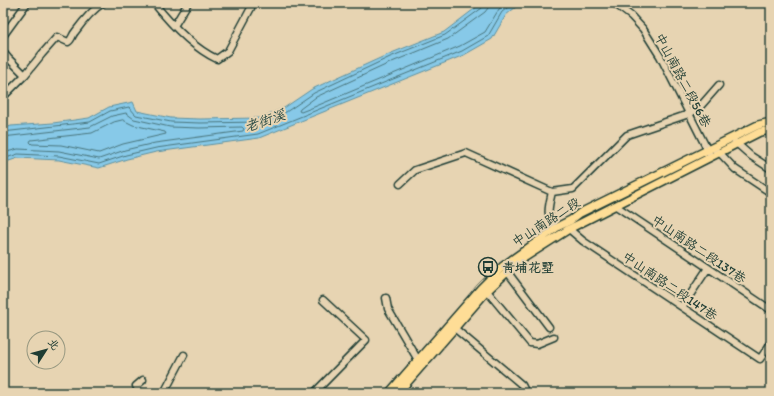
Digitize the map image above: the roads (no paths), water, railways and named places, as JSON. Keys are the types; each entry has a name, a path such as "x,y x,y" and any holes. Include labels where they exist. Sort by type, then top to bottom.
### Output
{"main road":[{"path":"759,129 771,122"},
{"name":"中山南路二段","path":"398,393 452,326 505,268 556,229 580,213 759,129"},
{"path":"759,129 771,130"},
{"name":"中山南路二段","path":"389,393 418,360 488,291 505,268 569,229 616,206 712,152"}],"street":[{"path":"3,36 27,3"},
{"path":"3,97 25,75 57,37 68,42 71,41 78,28 103,3"},
{"path":"154,3 174,26 207,55 217,59 228,51 251,8 251,3"},
{"path":"174,26 188,3"},
{"name":"中山南路二段56巷","path":"614,3 631,16 643,29 660,56 689,114 712,152 771,194"},
{"path":"3,52 25,75"},
{"path":"400,184 415,170 466,154 552,192 573,190 627,135 689,114 698,109 719,85"},
{"path":"734,141 751,156 771,169"},
{"path":"552,192 549,204 549,218 556,229"},
{"name":"中山南路二段137巷","path":"616,206 771,310"},
{"name":"中山南路二段147巷","path":"569,229 583,241 760,359 771,343"},
{"path":"505,268 549,327"},
{"path":"682,307 708,268"},
{"path":"488,291 530,343 537,344 554,337"},
{"path":"386,298 388,309 418,360"},
{"path":"314,393 366,340 323,300"},
{"path":"452,326 522,384 526,393"},
{"path":"164,393 184,355"},
{"path":"140,393 136,386 143,380"}],"water":[{"name":"老街溪","path":"482,3 521,3 506,15 492,39 464,55 259,138 156,152 99,168 59,160 18,158 3,163 3,129 11,126 53,123 89,118 109,107 133,102 137,111 171,118 260,118 284,108 312,89 389,54 444,32"}],"place":[{"name":"青埔花墅","path":"488,267"}]}
